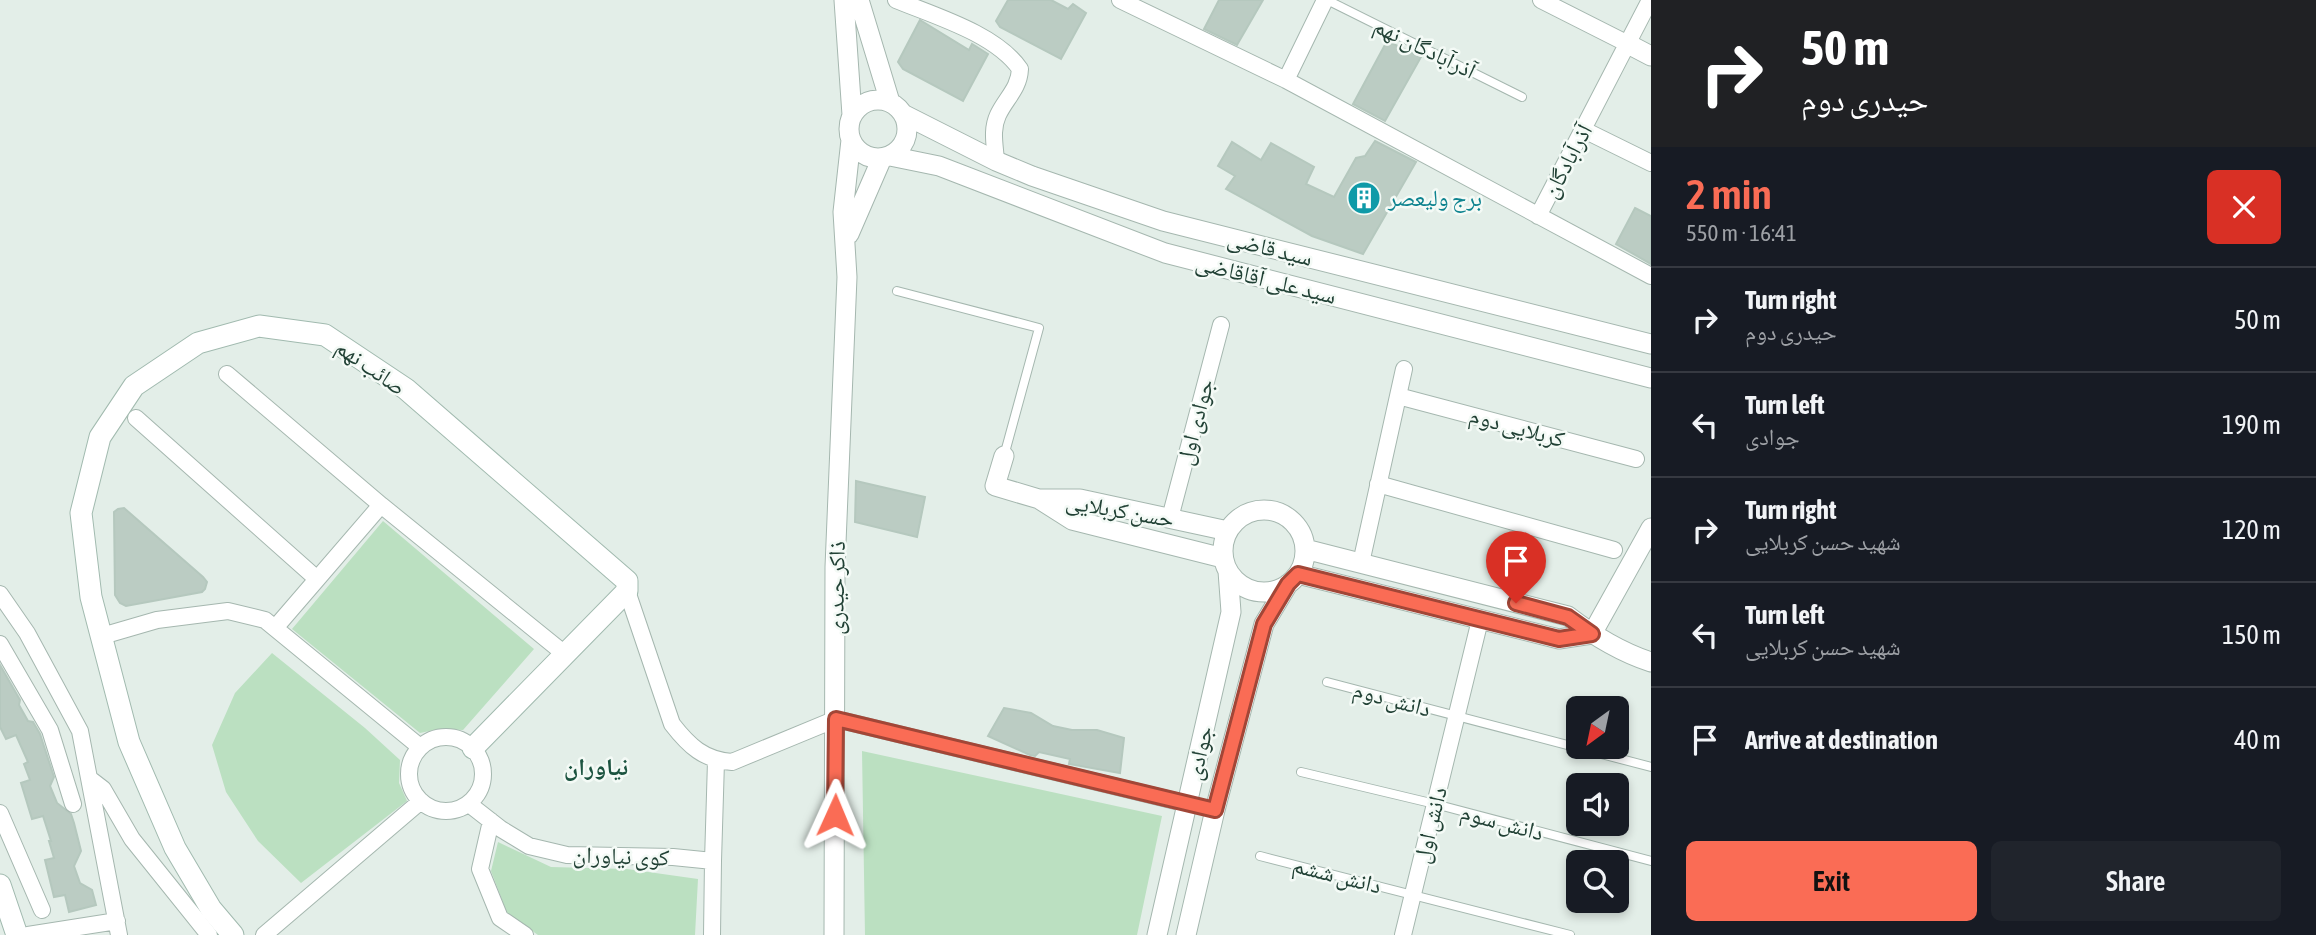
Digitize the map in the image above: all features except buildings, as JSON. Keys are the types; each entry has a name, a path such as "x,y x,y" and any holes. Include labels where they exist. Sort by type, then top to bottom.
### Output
{"main road":[{"name":"صائب نهم","path":"233,935 211,909 175,848 129,742 92,597 81,513 100,436 134,386 198,342 259,326 325,335 405,389 627,581 627,591"},
{"path":"473,748 627,591"},
{"path":"0,885 17,935"}],"street":[{"path":"844,0 852,115"},
{"path":"859,0 896,108 907,130 906,139 896,152 886,157 866,156 860,152 851,139 849,123 852,115 858,108 873,100 896,108"},
{"path":"896,0 982,38 1003,51 1020,69 1020,79 1015,90 998,115 994,129 996,161 986,184"},
{"name":"آذرآبادگان","path":"1120,0 1286,80 1538,216 1650,0"},
{"path":"1286,80 1326,0"},
{"path":"1541,0 1651,55"},
{"name":"سید قاضی","path":"896,108 996,161 1163,221 1651,344"},
{"path":"1584,130 1651,163"},
{"name":"ذاکر حیدری","path":"834,935 835,567 847,277 844,212 851,139"},
{"path":"846,242 886,157"},
{"name":"سید علی آقاقاضی","path":"886,157 939,166 1165,253 1651,378"},
{"path":"1538,216 1651,276"},
{"name":"جوادی اول","path":"1170,518 1221,325"},
{"path":"1361,563 1404,369"},
{"path":"227,374 380,505 566,655"},
{"name":"کربلایی دوم","path":"1398,396 1636,459"},
{"path":"136,418 317,579"},
{"path":"1004,456 995,486 1039,499"},
{"path":"1378,484 1614,550"},
{"name":"حسن کربلایی","path":"1039,499 1080,499 1227,531"},
{"name":"حسن کربلایی","path":"1039,499 1072,520 1226,564"},
{"path":"275,628 380,505"},
{"path":"1259,510 1273,511 1285,516 1302,536 1305,549 1303,562 1293,579 1276,590 1262,592 1249,589 1237,582 1226,564 1223,544 1227,531 1247,514 1259,510"},
{"path":"1592,634 1651,528"},
{"path":"1305,549 1568,617 1629,655 1651,662"},
{"name":"جوادی","path":"1157,935 1231,611 1226,564"},
{"path":"1293,579 1559,639 1592,634"},
{"name":"جوادی","path":"1186,935 1215,810 1264,624 1293,579"},
{"path":"627,591 672,724 686,742 716,761 732,761 836,719 1215,810"},
{"path":"0,594 27,633 80,731 118,928 28,935"},
{"path":"102,636 158,620 228,611 265,620 420,747"},
{"name":"دانش اول","path":"1403,935 1480,620"},
{"path":"0,644 50,730 73,804"},
{"path":"54,744 80,731"},
{"path":"441,736 453,737 473,748 480,757 484,770 483,783 469,804 458,810 445,811 421,802 409,780 409,768 420,747 441,736"},
{"path":"712,935 716,761"},
{"path":"90,779 103,789 132,839 209,935"},
{"path":"264,935 421,802"},
{"name":"کوی نیاوران","path":"469,804 529,846 567,855 673,857 713,861"},
{"path":"0,813 41,910"},
{"path":"491,821 480,869 500,918 525,935"}],"lane":[{"name":"آذرآبادگان نهم","path":"1326,0 1522,97"},
{"path":"897,291 1039,328 1004,456"},
{"name":"دانش دوم","path":"1327,682 1457,716"},
{"path":"1457,716 1651,767"},
{"name":"دانش سوم","path":"1301,772 1651,861"},
{"name":"دانش ششم","path":"1260,856 1570,935"}],"green space":[{"path":"383,521 534,649 463,730 439,729 420,733 292,629"},
{"path":"272,653 365,728 400,760 399,783 407,801 301,883 258,841 226,792 212,745 235,693"},
{"path":"862,751 1162,816 1137,935 865,935"},
{"path":"498,842 551,867 627,869 698,879 695,935 538,935 507,913 491,871"}],"place":[{"name":"برج ولیعصر","path":"1364,198"}],"district":[{"name":"نیاوران","path":"596,767"}],"route":[{"path":"835,815 836,719 1215,810 1264,624 1288,584 1298,574 1559,639 1592,634 1568,617 1516,603"}]}
